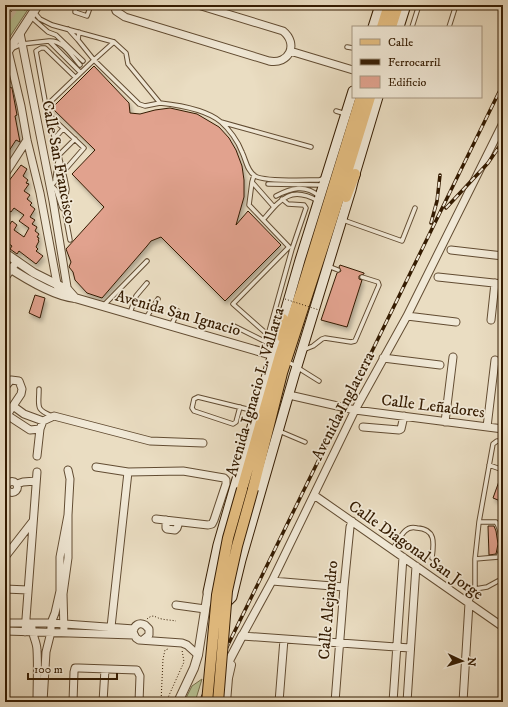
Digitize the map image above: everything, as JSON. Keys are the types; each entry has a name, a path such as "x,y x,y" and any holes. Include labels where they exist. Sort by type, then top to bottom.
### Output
{"main road":[{"path":"373,26 380,5"},
{"path":"382,26 389,5"},
{"path":"391,26 398,5"},
{"path":"399,26 406,5"},
{"name":"Avenida Ignacio L. Vallarta","path":"218,702 227,592 237,546 350,116 352,98"},
{"name":"Avenida Ignacio L. Vallarta","path":"286,360 289,395 241,560 232,597 226,603 221,604 210,600 208,592 218,544 256,411 286,360 302,350 378,98"},
{"path":"366,99 368,129"},
{"name":"Avenida Ignacio L. Vallarta","path":"283,319 324,181 350,116 366,99"},
{"name":"Avenida Ignacio L. Vallarta","path":"207,702 216,595 228,538 242,489 344,182 366,99"},
{"path":"326,254 355,174"},
{"path":"286,360 313,299"},
{"path":"283,319 286,360"}],"street":[{"path":"114,5 116,11 125,17 269,61 280,61 285,59 290,51 290,39 283,31 198,5"},
{"path":"7,53 34,11"},
{"name":"Calle San Francisco","path":"20,32 51,186 70,295"},
{"path":"290,51 352,70"},
{"name":"Calle San Francisco","path":"7,53 21,106 27,140 40,193 59,294"},
{"path":"21,106 34,104"},
{"name":"Avenida Inglaterra","path":"207,702 272,581 355,410 406,316 503,122"},
{"path":"5,174 27,140"},
{"path":"40,193 44,189 51,186"},
{"path":"451,250 503,256"},
{"name":"Avenida San Ignacio","path":"5,253 34,272 58,285 70,295"},
{"path":"5,278 8,267 17,261"},
{"name":"Avenida San Ignacio","path":"8,267 59,294 70,295 171,327 286,360"},
{"path":"438,277 503,284"},
{"path":"491,320 495,283"},
{"path":"406,316 456,322"},
{"path":"445,422 453,357"},
{"path":"383,358 440,365"},
{"path":"487,427 495,360"},
{"path":"5,387 11,380 19,381 22,389 21,394 14,406 6,416 30,430 40,429"},
{"name":"Calle Leñadores","path":"289,395 355,410 503,429"},
{"path":"14,406 24,414 43,421 54,416 141,440 203,443"},
{"path":"363,427 399,430 401,429 404,416"},
{"path":"37,456 40,429 43,421"},
{"path":"96,467 128,472 183,471 224,478 226,480 226,484 212,524 208,525 156,519"},
{"path":"44,702 46,652 51,632 51,624 61,594 68,558 70,479 68,470"},
{"path":"37,472 28,590 29,632 35,638 38,648 37,702"},
{"path":"111,627 128,472"},
{"path":"7,494 6,488 8,483 12,481 17,484 36,481"},
{"name":"Calle Diagonal San Jorge","path":"314,495 503,627"},
{"path":"5,557 33,520"},
{"name":"Calle Alejandro","path":"336,702 344,587 350,527 352,521"},
{"path":"393,702 403,557"},
{"path":"407,702 416,566"},
{"path":"272,581 344,587"},
{"path":"5,589 28,590"},
{"path":"178,702 194,668 198,655 208,592"},
{"path":"61,594 65,629"},
{"path":"463,702 469,604"},
{"path":"176,605 205,609"},
{"path":"55,613 64,614"},
{"path":"5,623 51,624 65,629 134,632"},
{"path":"134,632 139,624 143,624 148,627 150,632 148,637 143,640"},
{"path":"5,631 51,632 65,629 111,627 134,632 139,640 182,643 187,645 198,655"},
{"path":"226,702 229,674 241,640 284,639 410,648"},
{"path":"279,702 284,639"},
{"path":"5,648 5,660"},
{"path":"73,702 75,668 137,670 140,676 139,702"},
{"path":"103,702 105,669"}],"lane":[{"path":"76,5 75,12 85,16 87,16 91,5"},
{"path":"412,26 419,5"},
{"path":"449,26 456,5"},
{"path":"34,11 46,22 114,42 126,53 128,64 160,104"},
{"path":"34,11 37,24 48,32 56,35 83,61"},
{"path":"56,35 60,27"},
{"path":"68,29 94,60 139,104 145,106 160,104 174,105 211,116 221,122 311,147"},
{"path":"78,40 79,32"},
{"path":"49,41 80,72"},
{"path":"7,53 22,44 55,41 59,42 80,66"},
{"path":"46,106 80,72 114,42"},
{"path":"347,47 352,48"},
{"path":"70,240 64,208 67,188 46,106 36,51 41,48 45,48 75,77"},
{"path":"336,111 350,116"},
{"path":"48,114 84,148 51,186 55,187 62,208 64,208"},
{"path":"221,122 239,144 250,170 254,175 260,178 275,180 324,181"},
{"path":"54,138 63,129"},
{"path":"54,181 59,155 75,139"},
{"path":"254,175 248,205 290,248"},
{"path":"268,184 324,181"},
{"path":"252,182 274,207"},
{"path":"276,196 287,190 308,188 313,191 319,199"},
{"path":"262,220 282,198 286,196 293,194 306,195 319,199"},
{"path":"234,326 266,342 290,248 306,208 304,206 288,204 282,198"},
{"path":"342,219 402,241 415,208"},
{"path":"268,335 233,304 290,248"},
{"path":"103,306 147,261"},
{"path":"327,266 338,270"},
{"path":"302,350 313,346 325,338 351,342 355,341 379,285 378,282 362,277"},
{"path":"130,314 136,296 146,283"},
{"path":"145,319 158,299"},
{"path":"171,327 178,311"},
{"path":"286,360 319,381"},
{"path":"39,390 39,408 41,412 54,416"},
{"path":"240,407 236,422 233,424 194,411 192,408 194,399 198,397 240,407 256,411"},
{"path":"278,430 305,442"},
{"path":"469,604 475,589 475,559 479,522 493,444 497,441 503,442"},
{"path":"489,466 503,470"},
{"path":"475,559 498,557 501,552 500,528 496,522 479,522"},
{"path":"392,550 406,530 418,528 427,530 432,534 434,544 432,558"},
{"path":"475,589 487,587 498,582"}],"path":[{"path":"5,18 18,5"},
{"path":"285,299 319,310"},
{"path":"143,624 152,616 160,619 176,621"},
{"path":"161,702 163,659 166,650 170,648"},
{"path":"166,702 184,662 183,650 178,649"}],"green space":[{"path":"5,5 31,5 5,44"},
{"path":"202,679 195,702 184,702 192,686"}],"building":[{"path":"94,66 129,103 130,113 140,114 170,108 197,114 219,127 229,138 236,150 242,166 244,197 236,225 248,211 281,245 225,301 161,237 151,241 102,298 87,293 75,280 73,272 69,267 71,262 66,249 104,207 72,174 95,150 52,108"},
{"path":"5,73 9,75 10,82 8,86 12,88 20,142 16,140 5,157"},
{"path":"21,165 27,169 23,176 28,180 26,183 29,184 24,191 30,195 27,199 32,203 30,205 35,209 30,217 35,220 32,224 37,227 35,231 39,234 37,237 39,238 39,241 36,247 38,249 36,251 43,256 36,264 19,251 17,254 10,249 12,246 5,241 5,225 8,227 12,221 17,225 14,230 24,237 29,228 19,221 24,215 14,208 11,212 8,210 5,214 5,186"},
{"path":"340,265 364,273 359,276 359,279 362,280 347,327 321,320 337,273 341,271 339,267"},
{"path":"35,295 45,298 40,318 29,313"},
{"path":"503,473 503,502 493,498"},
{"path":"488,526 494,526 496,531 498,544 496,554 489,555"}],"tunnel":[{"path":"5,18 14,5"},
{"path":"313,299 326,254"}],"railway":[{"path":"200,702 503,84"},
{"path":"446,208 488,163 503,141"},
{"path":"431,223 437,201 440,175"}]}
